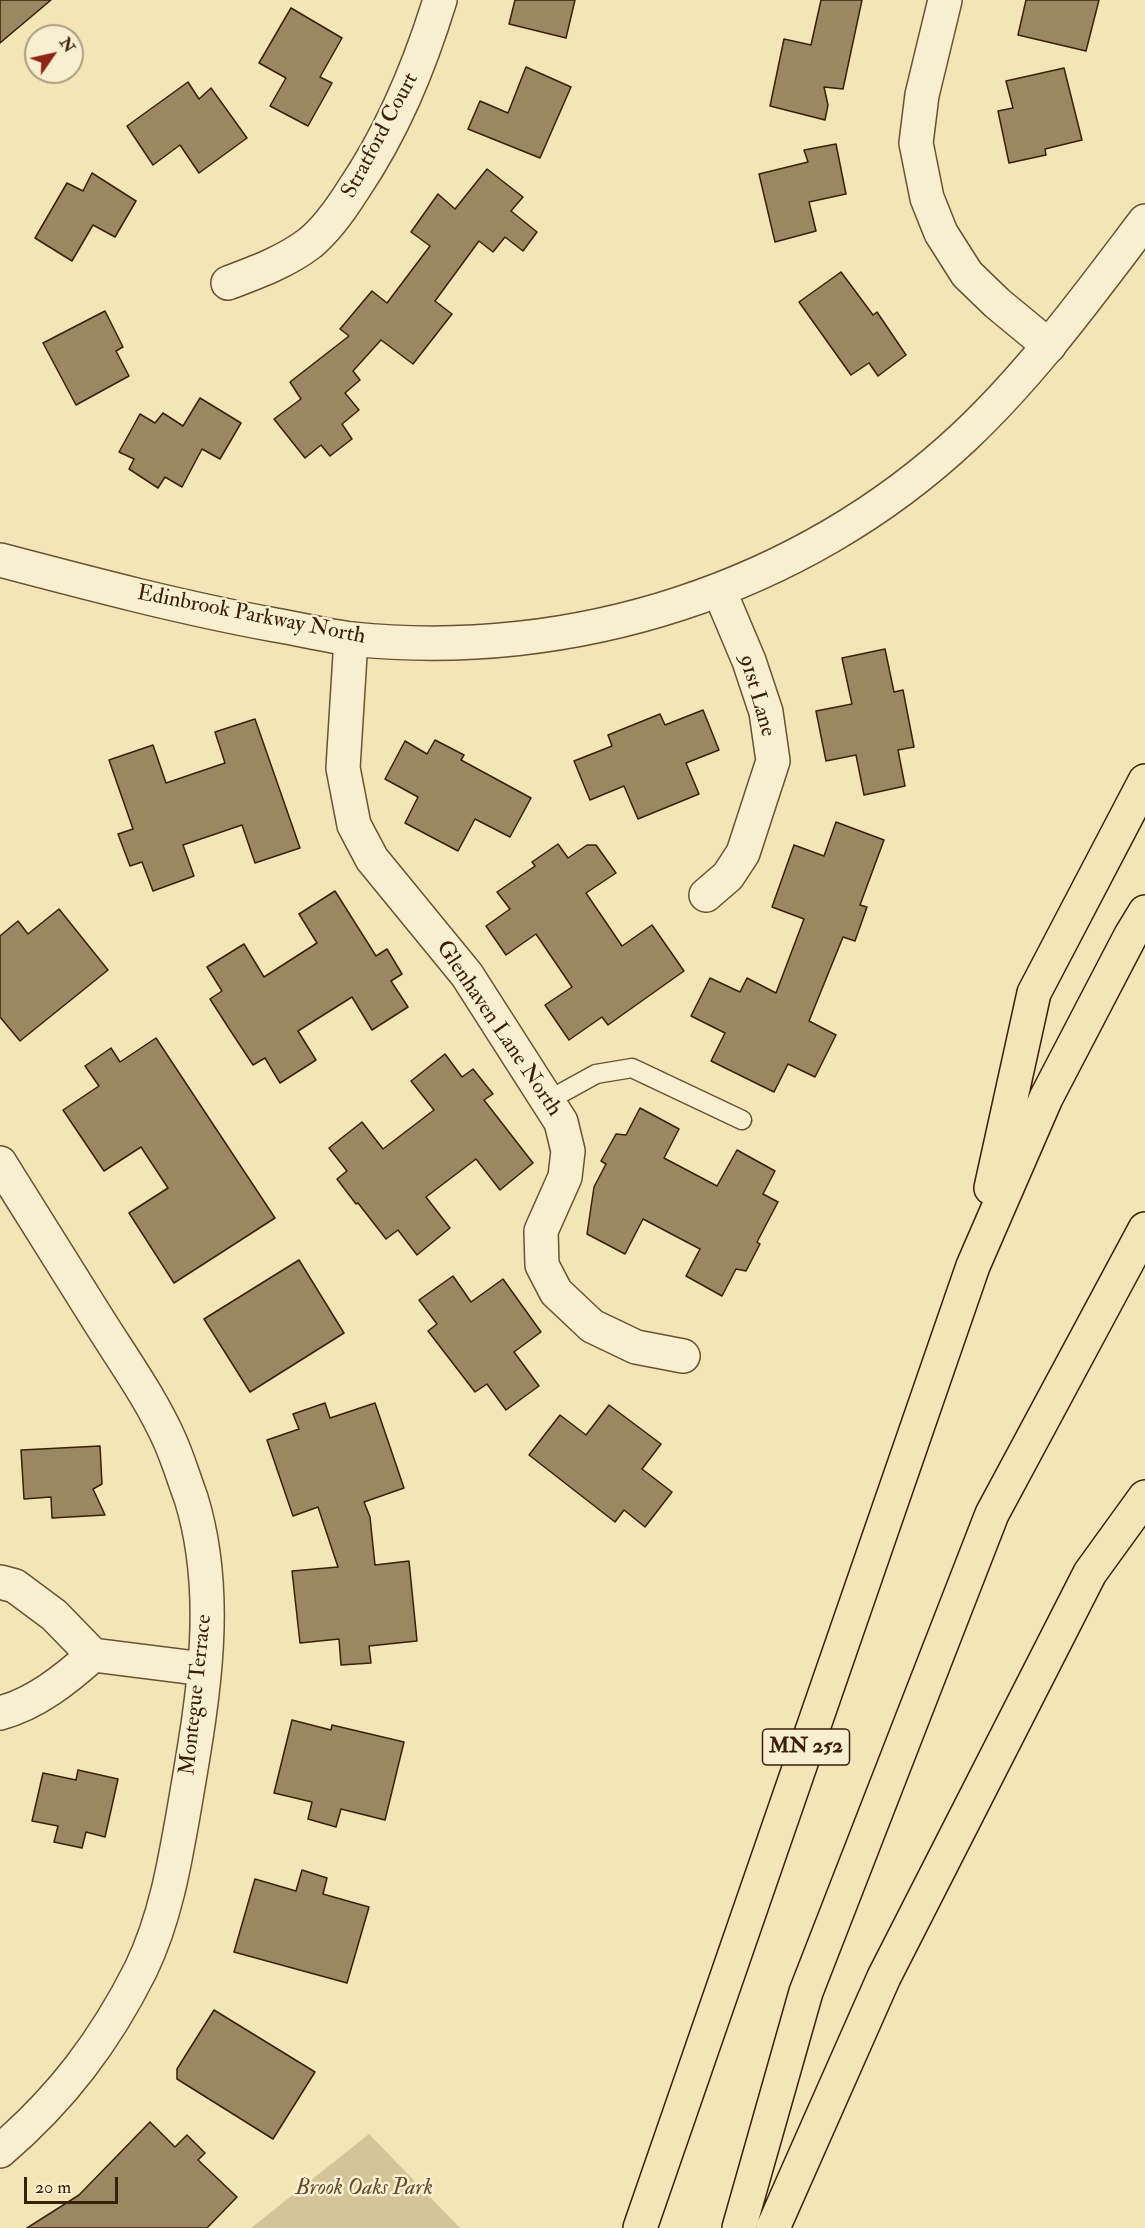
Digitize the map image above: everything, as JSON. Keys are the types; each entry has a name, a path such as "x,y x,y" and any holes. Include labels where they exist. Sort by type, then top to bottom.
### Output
{"highway":[{"path":"973,1266 1034,993 1145,781"},
{"path":"973,1266 1046,1098 1145,912"},
{"path":"739,2228 806,1992 992,1514 1145,1229"},
{"name":"MN 252","path":"640,2228 973,1266"},
{"path":"773,2228 895,1956 1090,1573 1145,1497"}],"street":[{"name":"Stratford Court","path":"228,283 275,265 310,242 339,211 368,168 397,113 422,59 440,0"},
{"path":"945,0 922,95 916,143 927,198 941,233 967,274 997,303 1049,346"},
{"name":"Edinbrook Parkway North","path":"0,560 109,589 238,618 351,639 430,643 510,640 574,631 644,615 719,590 769,568 833,534 898,493 963,438 1011,389 1049,346 1145,221"},
{"name":"91st Lane","path":"706,895 728,876 743,853 773,761 766,712 749,662 719,590"},
{"name":"Glenhaven Lane North","path":"351,639 343,768 354,825 372,859 466,975 561,1122 568,1151 565,1178 541,1231 542,1265 556,1292 592,1326 636,1347 683,1356"},
{"name":"Montegue Terrace","path":"0,1163 138,1383 170,1440 191,1501 205,1563 208,1629 199,1720 172,1878 159,1924 142,1967 120,2009 94,2050 66,2086 34,2121 0,2151"},
{"path":"0,1582 15,1586 54,1615 93,1656 204,1670"},
{"path":"0,1713 18,1708 70,1676 93,1656"}],"lane":[{"path":"547,1101 596,1074 632,1068 741,1120"}],"green space":[{"name":"Brook Oaks Park","path":"369,2134 460,2228 251,2228"}],"building":[{"path":"0,0 51,0 0,43"},
{"path":"515,0 575,0 566,38 509,24"},
{"path":"821,0 862,0 843,89 824,87 828,105 825,120 770,106 784,39 811,45"},
{"path":"1026,0 1099,0 1086,51 1018,35"},
{"path":"291,8 342,38 320,77 332,83 308,126 270,106 286,78 259,63"},
{"path":"526,67 571,87 540,158 468,129 480,101 508,113"},
{"path":"1064,68 1082,140 1045,149 1046,155 1009,163 998,111 1013,108 1006,81"},
{"path":"188,82 199,99 211,88 247,138 199,173 180,145 153,165 127,126"},
{"path":"836,144 846,194 809,202 816,231 775,242 759,174 808,162 804,150"},
{"path":"487,169 523,197 511,211 537,232 523,251 505,237 493,252 479,241 435,301 452,314 413,364 381,340 353,371 360,380 345,393 359,410 342,424 352,439 330,456 321,445 305,458 274,419 301,399 290,382 349,336 340,329 372,291 387,303 430,246 411,232 438,194 455,209"},
{"path":"92,173 136,201 115,237 93,225 72,261 35,238 67,183 83,191"},
{"path":"841,272 873,315 877,312 906,355 878,376 869,363 851,375 799,302"},
{"path":"105,311 123,347 116,351 129,376 76,405 43,343"},
{"path":"200,398 241,423 220,459 202,449 182,487 165,477 158,488 129,469 134,459 119,452 140,414 155,423 163,413 183,426"},
{"path":"885,649 894,692 903,690 914,747 898,750 905,786 864,795 856,755 826,761 816,711 852,704 842,658"},
{"path":"703,710 719,750 686,763 699,794 638,819 624,786 590,800 574,761 612,746 608,735 660,714 665,725"},
{"path":"255,719 300,848 255,863 242,825 183,845 194,876 153,891 142,862 130,866 118,834 133,829 109,760 153,745 166,783 225,763 215,732"},
{"path":"435,740 464,755 461,760 531,798 510,837 475,819 458,851 405,823 418,797 385,779 405,741 427,754"},
{"path":"836,822 884,840 860,905 867,907 855,941 843,937 809,1021 836,1035 815,1077 788,1064 774,1092 711,1061 725,1033 691,1016 710,978 740,992 747,978 776,993 804,919 772,907 794,845 824,856"},
{"path":"558,844 568,858 587,845 596,845 616,873 586,893 622,946 652,925 684,971 608,1025 602,1017 569,1040 545,1005 572,987 536,934 506,955 486,926 510,909 497,892 535,866 532,862"},
{"path":"335,891 376,956 387,949 402,974 391,981 408,1007 372,1030 352,997 298,1031 316,1060 280,1083 265,1058 253,1065 210,999 222,991 207,967 244,944 264,977 317,943 299,914"},
{"path":"59,909 108,970 20,1041 0,1017 0,936 18,921 28,934"},
{"path":"156,1038 275,1218 174,1283 129,1213 168,1188 141,1147 104,1171 63,1110 99,1086 85,1066 111,1048 120,1062"},
{"path":"445,1054 462,1077 473,1069 493,1094 484,1100 533,1163 500,1190 476,1159 426,1197 450,1228 417,1255 398,1230 386,1239 358,1203 356,1204 337,1179 347,1171 329,1148 362,1122 383,1149 434,1110 411,1081"},
{"path":"640,1108 679,1129 664,1158 717,1186 737,1150 775,1171 763,1194 778,1202 757,1242 760,1244 746,1271 736,1269 722,1296 686,1276 700,1249 643,1219 625,1254 587,1234 594,1187 606,1164 601,1161 616,1134 626,1135"},
{"path":"299,1260 344,1333 250,1392 204,1319"},
{"path":"453,1276 471,1302 503,1279 541,1332 514,1352 539,1386 506,1410 487,1384 475,1392 428,1331 437,1324 419,1300"},
{"path":"325,1403 330,1418 375,1403 404,1488 364,1502 370,1517 375,1565 409,1561 417,1641 369,1646 371,1663 341,1665 339,1639 300,1643 292,1571 338,1567 318,1507 293,1516 267,1440 299,1429 293,1414"},
{"path":"609,1405 661,1444 642,1469 672,1492 645,1527 624,1510 615,1522 529,1455 560,1415 586,1435"},
{"path":"100,1446 102,1484 93,1489 105,1515 52,1518 51,1497 24,1499 21,1450"},
{"path":"292,1720 331,1730 332,1725 404,1742 385,1820 341,1809 336,1827 308,1819 312,1802 274,1793"},
{"path":"78,1770 118,1779 105,1837 86,1832 82,1848 54,1842 58,1826 32,1821 43,1773 76,1780"},
{"path":"302,1870 327,1878 323,1894 369,1907 347,1983 234,1952 255,1879 296,1891"},
{"path":"214,2010 315,2072 273,2139 177,2079 177,2069"},
{"path":"150,2122 175,2147 187,2135 205,2153 198,2160 237,2197 207,2228 27,2228 79,2195"}]}
